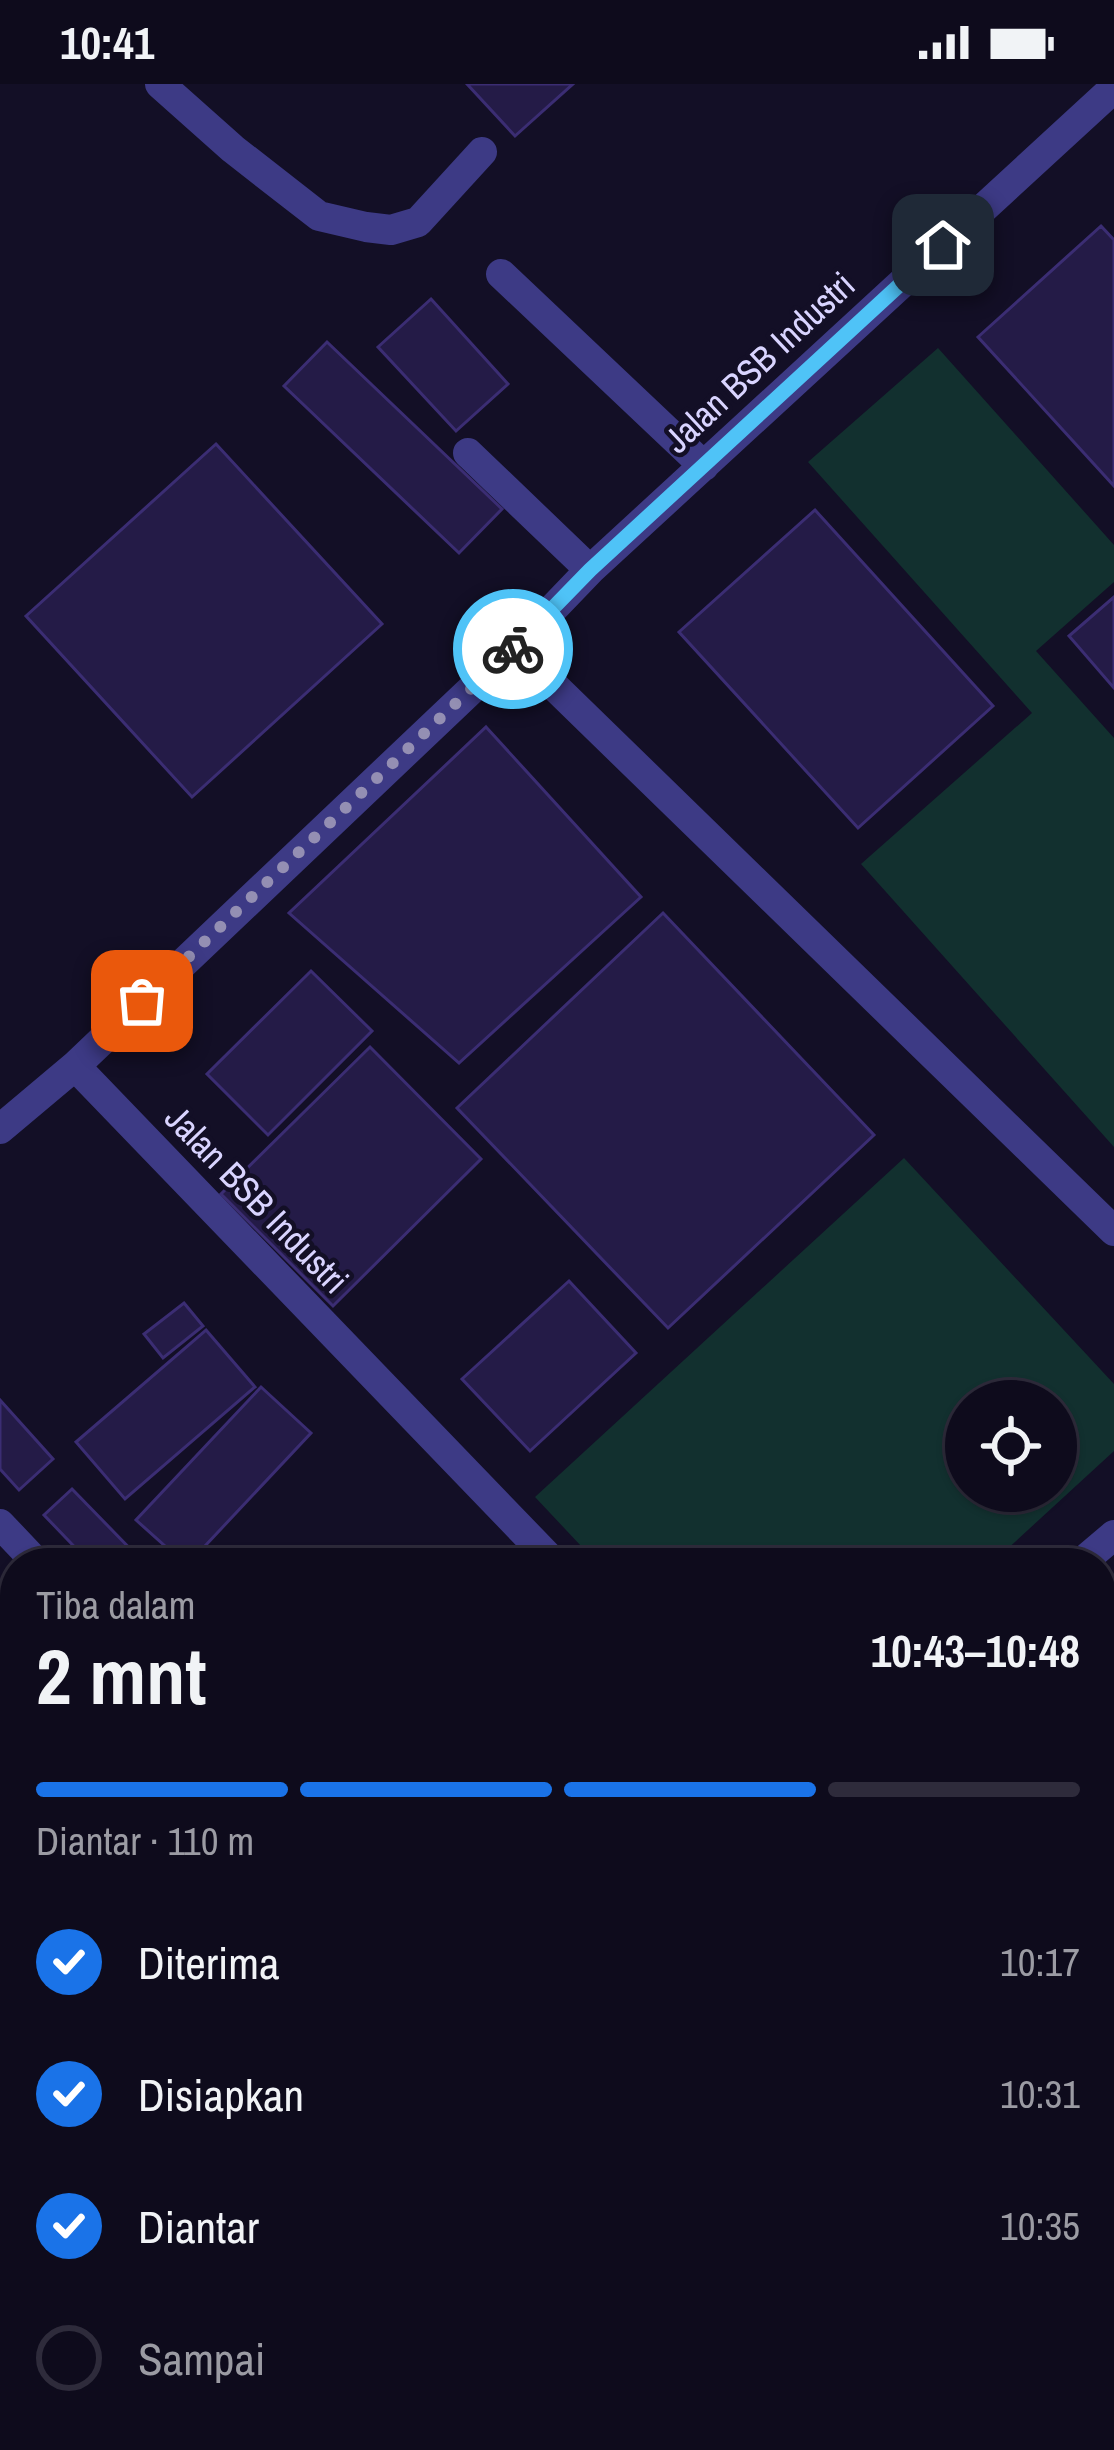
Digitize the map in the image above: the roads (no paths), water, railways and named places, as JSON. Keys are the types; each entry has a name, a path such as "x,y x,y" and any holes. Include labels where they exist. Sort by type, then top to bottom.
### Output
{"lane":[{"path":"160,84 319,216 366,227 391,230 418,222 482,152"},
{"name":"Jalan BSB Industri","path":"540,1548 75,1066 590,570 1114,88"},
{"path":"501,274 704,466"},
{"path":"468,453 590,570"},
{"path":"514,648 1114,1231"},
{"path":"0,1129 75,1066"},
{"path":"0,1524 23,1548"}]}
